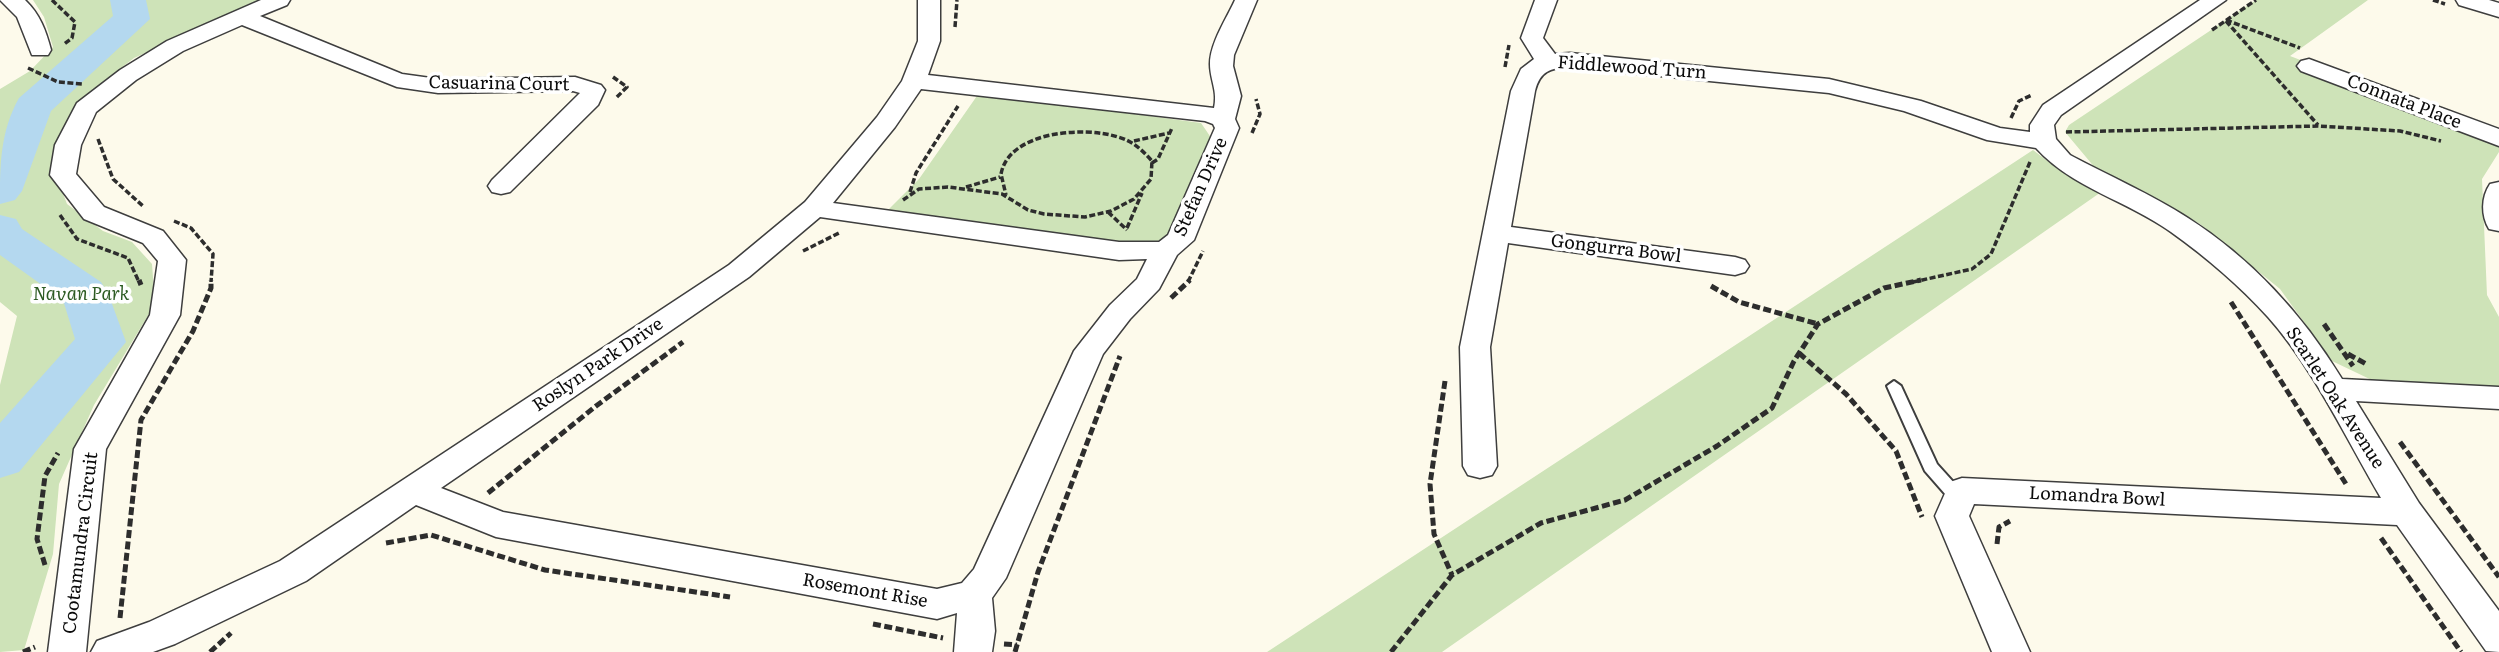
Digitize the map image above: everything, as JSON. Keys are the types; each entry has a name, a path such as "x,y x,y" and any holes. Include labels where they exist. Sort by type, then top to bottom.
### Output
{"street":[{"path":"10,0 24,7 32,21 40,51"},
{"name":"Cootamundra Circuit","path":"68,644 90,449 165,315 172,260 153,237 94,213 63,175 68,145 86,108 128,75 175,46 279,0"},
{"name":"Roslyn Park Drive","path":"110,652 168,642 293,571 739,271 814,208 886,122 914,81 929,41 929,0"},
{"path":"1223,119 1228,96 1222,55 1246,0"},
{"path":"1546,0 1532,38 1549,62"},
{"path":"2467,0 2499,10"},
{"path":"2045,151 2042,125 2052,110 2214,10"},
{"name":"Casuarina Court","path":"240,16 397,80 438,86 575,84 593,90 589,100 500,186"},
{"name":"Connata Place","path":"2308,58 2499,138"},
{"name":"Fiddlewood Turn","path":"1480,466 1475,347 1526,80 1533,68 1549,62 1599,62 1829,86 1912,106 2045,151"},
{"name":"Stefan Drive","path":"814,208 1119,251 1165,250 1180,240 1227,128 1223,119 1208,114 914,81"},
{"name":"Scarlet Oak Avenue","path":"2045,151 2160,213 2231,264 2278,311 2310,351 2407,512 2499,640"},
{"path":"2499,190 2496,197 2499,223"},
{"name":"Gongurra Bowl","path":"1496,233 1735,266"},
{"path":"974,647 974,594 988,578 1089,351 1120,312 1149,283 1165,250"},
{"path":"2333,389 2499,398"},
{"name":"Rosemont Rise","path":"412,491 467,510 496,524 937,604 974,594"},
{"name":"Lomandra Bowl","path":"1958,499 1962,491 2407,512"},
{"path":"1958,499 1952,516 2011,652"}],"lane":[{"path":"1894,386 1931,467 1958,499"}],"path":[{"path":"2214,10 2308,58"},
{"path":"2214,10 2318,126"},
{"path":"30,71 58,82 90,85 83,90"},
{"path":"886,218 910,192 916,173 969,88"},
{"path":"1249,139 1260,114 1254,92"},
{"path":"2021,159 2045,151 2318,126 2400,131 2454,144"},
{"path":"1006,195 1000,177 1004,162 1018,149 1050,134 1090,130 1107,132 1144,149 1152,163 1152,177 1127,228"},
{"path":"1133,142 1169,134"},
{"path":"1391,652 1452,575 1541,523 1625,500 1717,446 1772,408 1799,353 1818,324 1884,288 1972,269 1991,254 2045,151"},
{"path":"962,189 1000,177"},
{"path":"910,192 938,186 1006,195 1021,207 1059,217 1081,217 1108,212 1143,192"},
{"path":"54,206 77,239 128,257 145,293"},
{"path":"1164,304 1192,278 1208,240"},
{"path":"2225,295 2362,509 2421,598 2461,652"},
{"path":"376,549 387,543 431,535 467,510 596,406 685,341"},
{"path":"1015,652 1038,572 1123,350"},
{"path":"1799,353 1846,394 1896,451 1924,521"},
{"path":"47,575 37,539 45,476 59,452"},
{"path":"1998,554 1999,527 2019,517"},
{"path":"431,535 545,569 742,599"},
{"path":"23,652 36,647 68,644 130,614"},
{"path":"864,622 974,647 1017,645"},
{"path":"36,647 39,635"}],"green space":[{"name":"Navan Park","path":"33,0 263,0 134,58 85,96 51,162 67,204 103,231 132,242 152,264 155,304 94,405 59,484 53,554 24,650 0,652 0,385 17,316 0,302 0,89 30,71 53,47 44,17"},
{"path":"2256,0 2368,0 2290,56 2486,131 2499,141 2499,152 2482,179 2487,295 2499,317 2499,393 2378,383 2332,361 2280,289 2200,224 2096,169 2065,132 2069,125"},
{"path":"979,93 1201,123 1214,142 1173,234 1145,247 883,215 919,179"},
{"path":"2033,150 2062,172 2104,190 1442,652 1267,652"}],"waterway":[{"path":"0,191 33,106 132,19 128,0"},
{"path":"0,229 4,237 84,293 101,342 0,458"}]}
